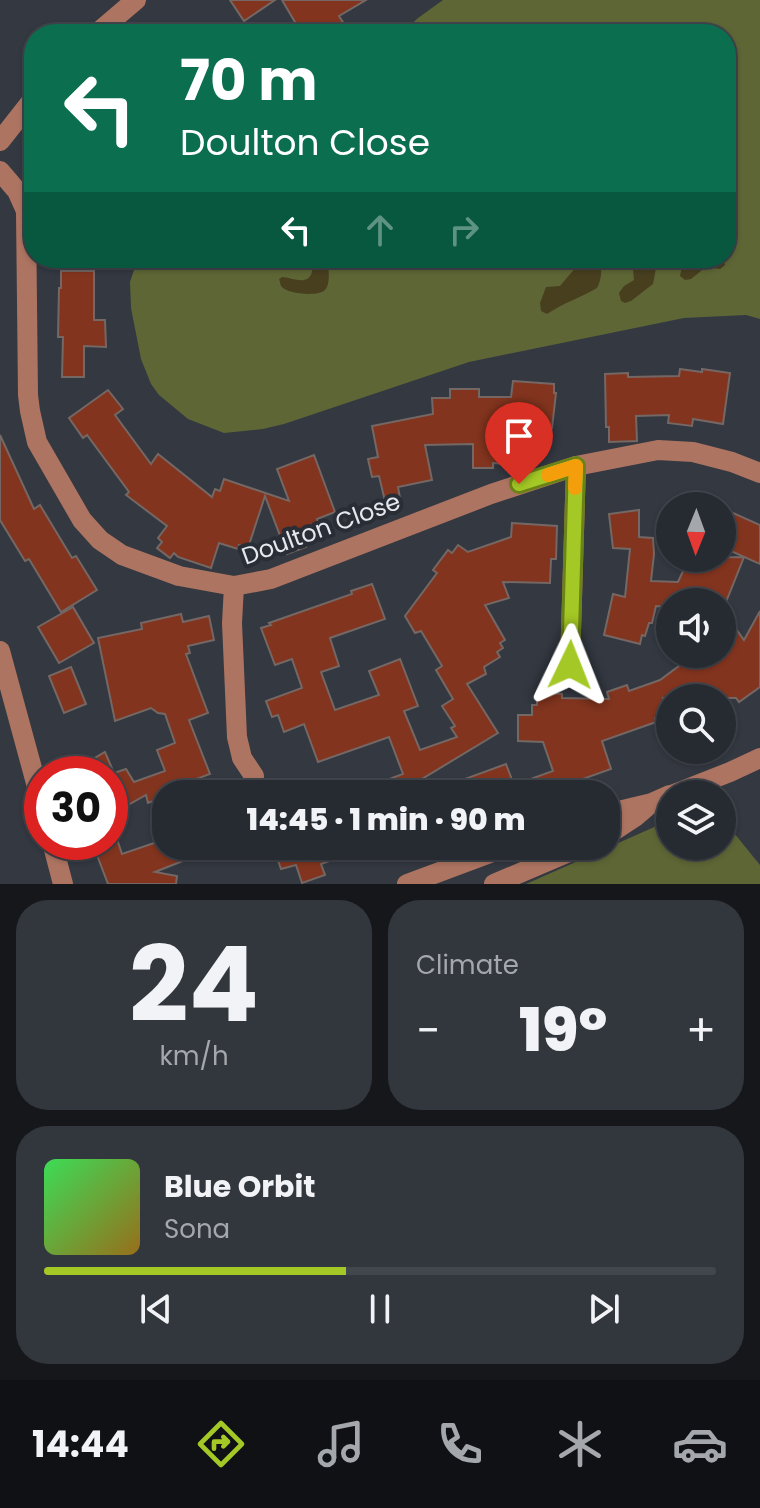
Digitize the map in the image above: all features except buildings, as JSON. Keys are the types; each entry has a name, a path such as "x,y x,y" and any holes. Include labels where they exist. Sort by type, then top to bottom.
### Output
{"street":[{"path":"108,24 136,0"},
{"path":"0,141 24,111"},
{"name":"Doulton Close","path":"0,171 17,191 24,207"},
{"name":"Doulton Close","path":"27,268 30,411 37,442 82,520 100,540 122,555 179,576 234,586 271,579 491,494 576,466 658,450 693,452 760,473"},
{"path":"570,665 576,466"},
{"path":"234,586 232,623 237,737 242,758 254,776"},
{"path":"0,651 29,756"},
{"path":"706,780 760,758"},
{"path":"620,810 656,800"},
{"path":"620,827 656,803"},
{"path":"57,860 63,884"},
{"path":"407,884 471,860"},
{"path":"494,884 550,860"}],"green space":[{"path":"443,0 760,0 760,319 746,315 684,318 469,362 263,429 224,433 188,419 159,395 141,359 131,308 130,282 135,268 736,268 736,24 412,24"},
{"path":"656,826 656,860 736,860 736,835 760,865 760,884 526,884 580,860 620,860 620,842"}],"sand":[{"path":"313,268 328,268 325,290 302,294 281,286 279,279 282,277 307,279"},
{"path":"576,268 601,268 597,288 547,314 541,311 540,303 546,287 560,286"},
{"path":"633,268 656,268 653,284 631,301 621,301 619,293 634,280"},
{"path":"682,268 705,268 691,279 685,280 680,276"}],"slow traffic":[{"path":"548,475 576,466 575,488"}],"route":[{"path":"519,484 576,466 570,665"}]}
